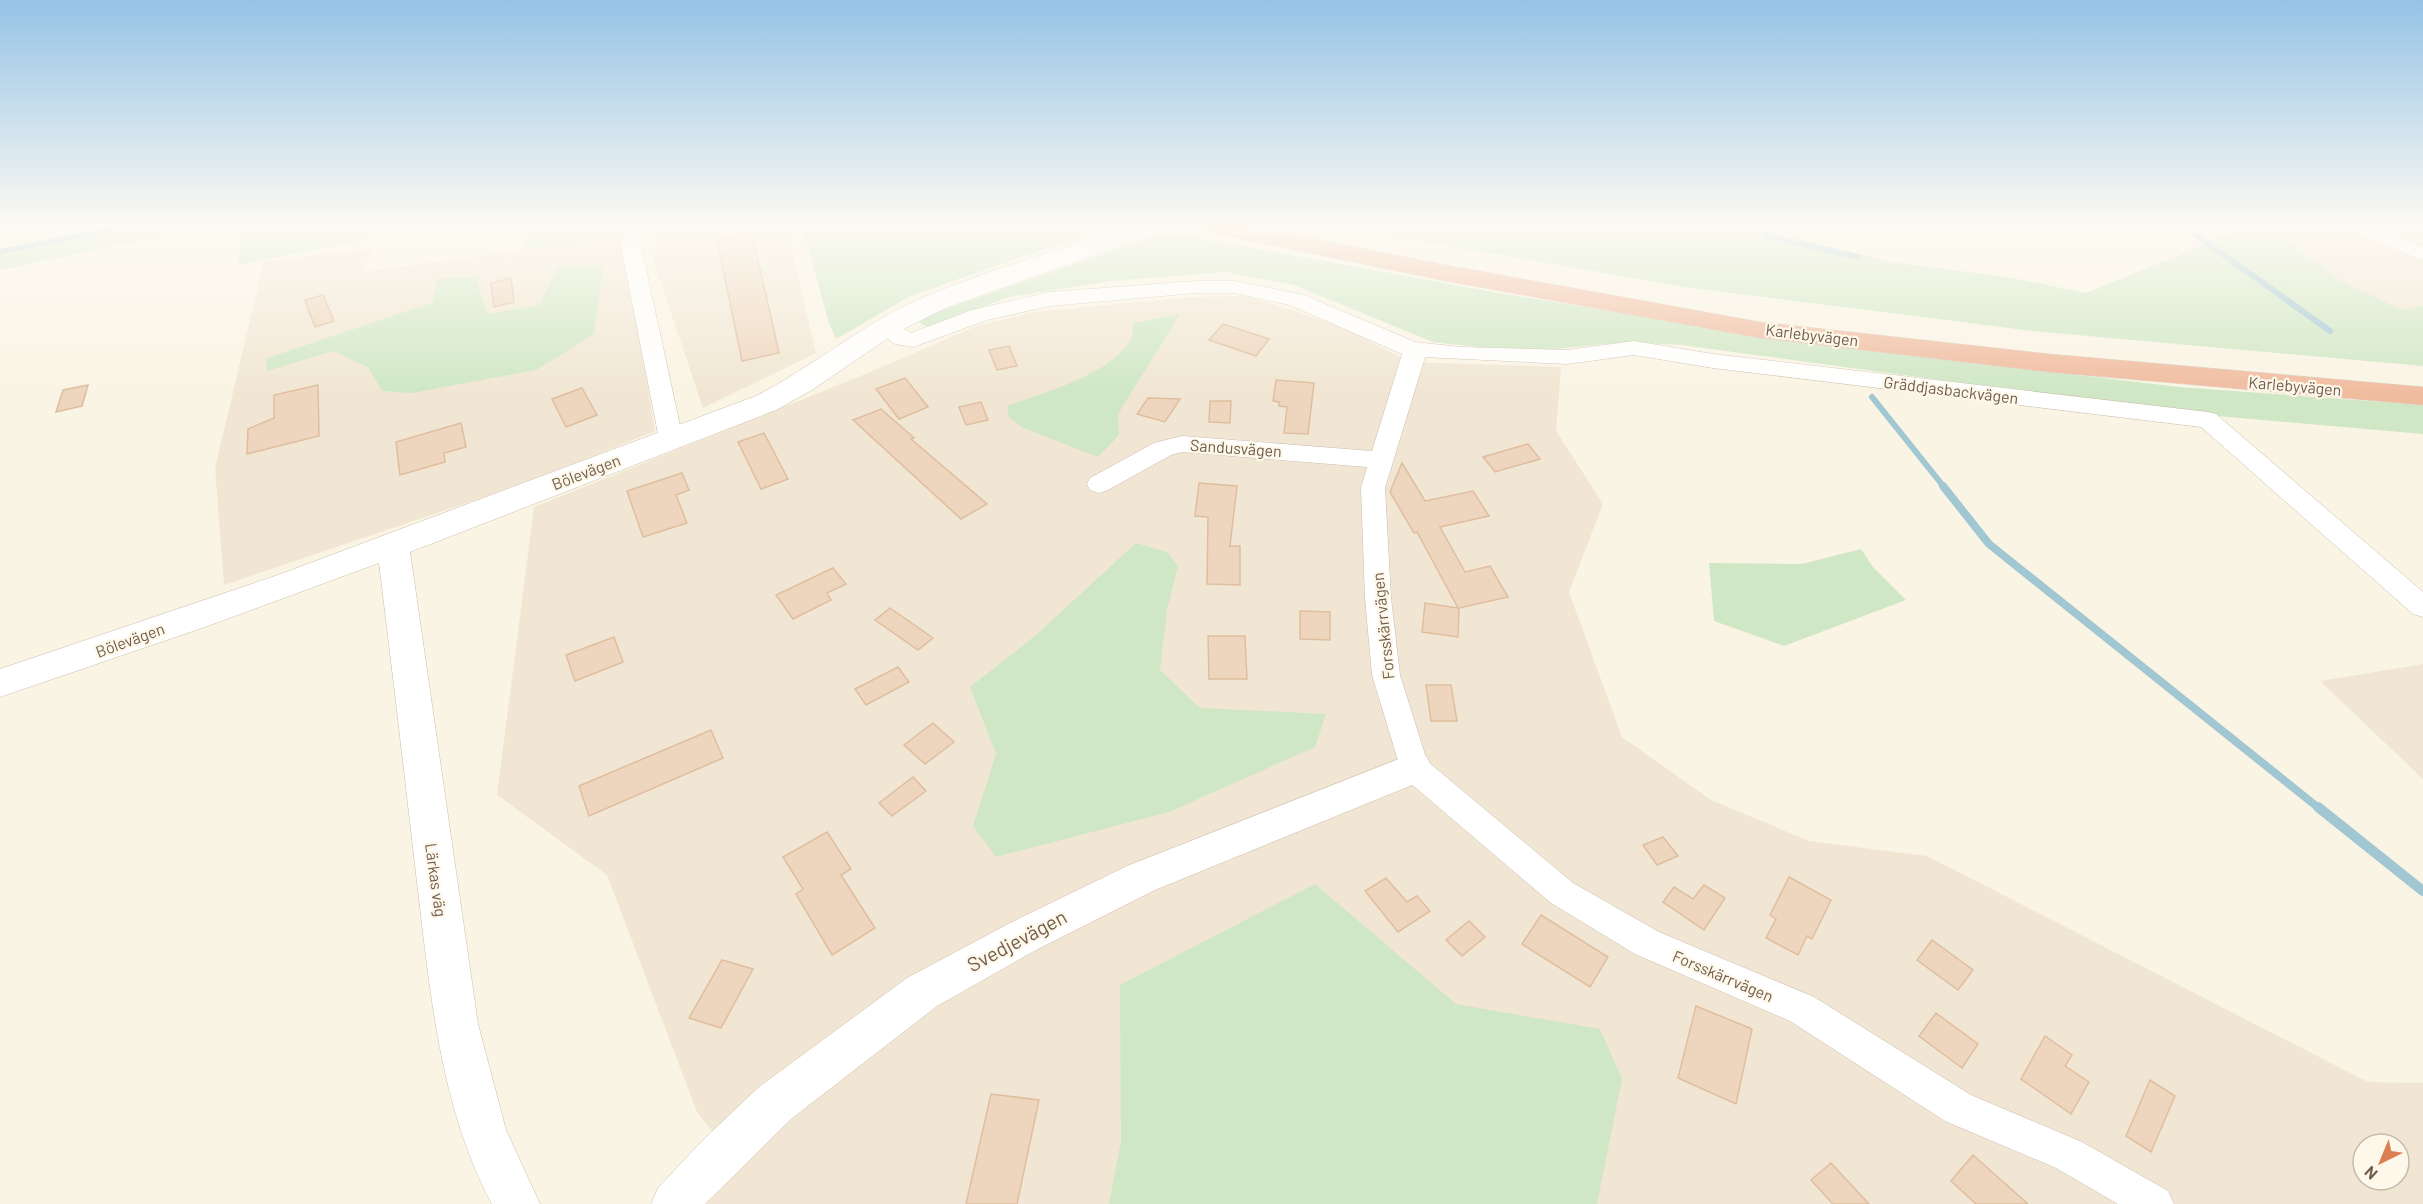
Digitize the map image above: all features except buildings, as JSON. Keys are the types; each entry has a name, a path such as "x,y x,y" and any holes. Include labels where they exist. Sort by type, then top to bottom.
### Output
{"highway":[{"name":"Karlebyvägen","path":"1486,281 1760,330 2061,364 2423,396"},
{"name":"Karlebyvägen","path":"1586,281 1759,311 2087,348 2423,379"}],"street":[{"path":"638,281 671,439"},
{"name":"Bölevägen","path":"0,683 103,651 393,546 775,398 817,374 884,328 934,303 996,281"},
{"path":"884,328 903,339 913,340 980,315 1050,299 1196,287 1234,287 1296,300 1411,349"},
{"name":"Gräddjasbackvägen","path":"1411,349 1491,356 1567,357 1634,348 1725,363 2208,420 2423,607"},
{"name":"Forsskärrvägen","path":"1411,349 1414,355 1412,363 1373,488 1378,598 1386,675 1414,768 1562,893 1647,943 1802,1009 1958,1108 2069,1155 2155,1204"},
{"name":"Sandusvägen","path":"1099,484 1163,449 1182,444 1383,460"},
{"name":"Lärkas väg","path":"393,546 448,964 464,1066 503,1181 518,1204"},
{"name":"Svedjevägen","path":"675,1204 718,1157 775,1103 922,992 1022,937 1141,878 1414,768"}],"shaded area":[{"path":"259,281 630,281 655,431 535,480 224,585 215,468"},
{"path":"660,281 799,281 816,353 703,408"},
{"path":"2423,281 2423,305 2403,310 2343,282"},
{"path":"1248,296 1343,327 1409,362 1561,367 1556,431 1603,504 1569,592 1622,737 1711,800 1809,841 1927,856 2368,1082 2423,1083 2423,1204 701,1204 738,1164 697,1112 607,875 497,795 534,507 868,373 977,326 1034,312 1191,297"},
{"path":"2423,664 2423,779 2320,681"}],"green space":[{"path":"437,281 476,281 488,314 539,305 551,281 601,281 594,334 536,370 412,393 382,391 368,367 333,351 267,371 267,358 432,303"},
{"path":"817,281 952,281 910,296 836,339"},
{"path":"1026,281 1110,281 1009,297 928,328 919,322 929,315"},
{"path":"1274,281 1435,281 1787,340 2179,387 2423,405 2423,434 2184,413 1682,345 1625,342 1525,352 1433,342 1294,285"},
{"path":"1652,281 2028,281 2086,293 2115,281 2342,281 2403,310 2423,305 2423,366 2033,331"},
{"path":"1180,314 1118,414 1119,435 1098,457 1021,427 1009,417 1007,406 1056,389 1107,364 1130,341 1133,323"},
{"path":"1136,543 1167,552 1178,566 1167,610 1160,670 1200,708 1326,714 1315,747 1169,812 996,857 973,826 996,754 970,687 1036,635"},
{"path":"1861,549 1873,567 1906,600 1784,646 1714,621 1709,563 1802,564"},
{"path":"1315,884 1456,1004 1600,1029 1622,1079 1597,1204 1109,1204 1121,1141 1120,985"}],"waterway":[{"path":"2260,281 2330,331"},
{"path":"1872,397 1944,487"},
{"path":"1943,486 1989,544 2320,809"},
{"path":"2318,807 2423,891"}]}
